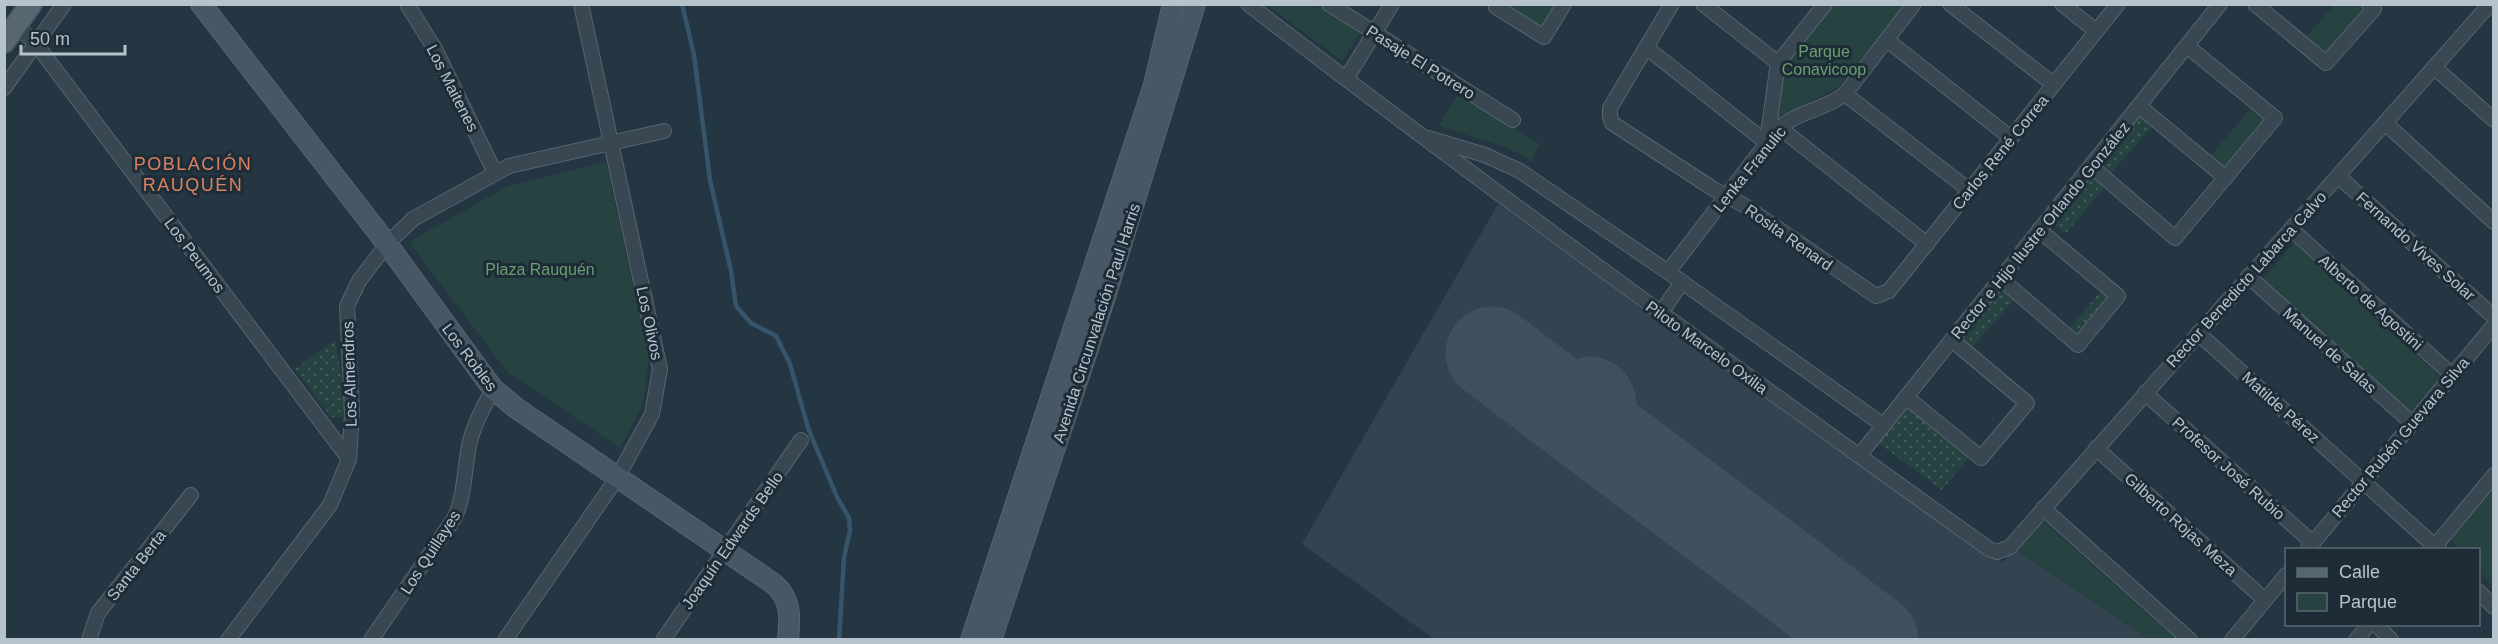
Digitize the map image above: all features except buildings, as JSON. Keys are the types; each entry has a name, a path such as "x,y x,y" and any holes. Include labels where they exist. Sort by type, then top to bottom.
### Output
{"main road":[{"path":"10,33 31,4"},
{"name":"Los Robles","path":"201,4 387,244 493,389 516,408 780,589 788,602 785,634"},
{"name":"Avenida Circunvalación Paul Harris","path":"971,639 1154,85 1173,4"},
{"name":"Avenida Circunvalación Paul Harris","path":"991,639 1090,344 1195,4"}],"street":[{"path":"4,88 64,4"},
{"name":"Los Maitenes","path":"407,4 436,51 495,172"},
{"name":"Los Olivos","path":"506,639 617,478 652,414 660,369 581,4"},
{"name":"Piloto Marcelo Oxilia","path":"1248,4 1418,135 1660,314 1989,549 2001,552"},
{"name":"Pasaje El Potrero","path":"1329,4 1513,120"},
{"path":"1346,79 1392,4"},
{"path":"1497,4 1496,7 1544,37 1564,4"},
{"path":"1672,4 1647,48 1767,143"},
{"path":"1703,4 1778,63"},
{"name":"Lenka Franulic","path":"1668,272 1780,128 1794,118 1836,101 1845,94 1914,4"},
{"path":"1950,4 2053,84"},
{"path":"2062,4 2096,31"},
{"name":"Carlos René Correa","path":"1880,296 1889,291 2118,4"},
{"name":"Rector e Hijo Ilustre Orlando González","path":"1859,456 2220,4"},
{"path":"2255,4 2326,63 2372,7"},
{"path":"1767,143 1778,63 1818,7"},
{"name":"Rector Benedicto Labarca Calvo","path":"2001,552 2010,547 2489,7"},
{"name":"Los Peumos","path":"10,33 36,44 349,459"},
{"path":"1887,40 2011,138"},
{"path":"2091,166 2175,238 2275,118 2187,46"},
{"name":"Rosita Renard","path":"1647,48 1612,105 1610,116 1615,126 1742,204 1869,293 1880,296"},
{"path":"2434,67 2493,120"},
{"path":"1845,94 1969,190"},
{"path":"2139,106 2226,177"},
{"path":"2385,123 2493,222"},
{"path":"1780,128 1927,244"},
{"name":"Los Almendros","path":"228,639 330,505 349,459 352,413 347,306 359,281 387,244 412,219 509,166 664,131"},
{"name":"Piloto Marcelo Oxilia","path":"1418,135 1485,155 1520,171 1668,272 1883,425"},
{"name":"Fernando Vives Solar","path":"2338,176 2493,316"},
{"name":"Alberto de Agostini","path":"2291,229 2452,375"},
{"path":"2001,279 2078,345 2118,296 2039,230"},
{"name":"Manuel de Salas","path":"2248,276 2412,423"},
{"path":"1660,314 1682,282"},
{"name":"Rector Rubén Guevara Silva","path":"2310,546 2493,325"},
{"name":"Matilde Pérez","path":"2198,333 2436,548"},
{"path":"1906,397 1981,458 2027,403 1952,340"},
{"name":"Los Quillayes","path":"371,639 455,517 463,494 473,431 493,389"},
{"name":"Profesor José Rubio","path":"2145,393 2310,546"},
{"name":"Joaquín Edwards Bello","path":"663,639 801,440"},
{"name":"Gilberto Rojas Meza","path":"2096,448 2265,600"},
{"path":"2436,548 2493,476"},
{"name":"Santa Berta","path":"89,639 98,613 191,495"},
{"path":"2043,508 2190,639"},
{"path":"2232,639 2285,575"},
{"path":"2480,593 2493,607"},
{"path":"2356,639 2367,626"},
{"path":"2378,626 2391,639"}],"shaded area":[{"path":"1498,204 1827,443 2003,562 2015,549 2148,639 1434,639 1302,544"}],"green space":[{"path":"1504,4 1558,5 1543,30"},
{"path":"1267,5 1315,5 1360,32 1342,61"},
{"name":"Parque Conavicoop","path":"1833,5 1904,5 1840,86 1772,122 1785,64"},
{"path":"2334,5 2360,5 2366,9 2327,55 2306,37"},
{"path":"1458,93 1540,144 1531,161 1508,148 1439,126"},
{"path":"2254,104 2272,119 2226,174 2208,159"},
{"path":"2141,114 2154,125 2112,172 2098,162"},
{"name":"Plaza Rauquén","path":"606,162 649,358 643,404 620,448 508,373 409,242 508,186"},
{"path":"2091,174 2106,186 2065,234 2052,222"},
{"path":"2294,243 2440,377 2410,412 2262,280"},
{"path":"2005,287 2017,297 1970,350 1960,343"},
{"path":"2103,288 2114,298 2078,341 2067,332"},
{"path":"335,340 347,410 341,418 331,417 295,369"},
{"path":"1908,406 1968,458 1942,490 1877,442"},
{"path":"2491,490 2494,492 2493,587 2480,572 2480,548 2457,548 2451,538"},
{"path":"2044,522 2176,639 2148,639 2015,549"}],"waterway":[{"path":"682,4 694,55 710,180 731,271 736,306 751,323 776,336 790,364 808,428 837,497 849,518 850,531 844,557 839,640"}],"taxiway":[{"path":"1561,405 1573,383 1587,376 1602,378 1615,393 1621,433 1633,459"}],"runway":[{"path":"1492,353 1872,640"}],"district":[{"name":"POBLACIÓN RAUQUÉN","path":"193,174"}]}
